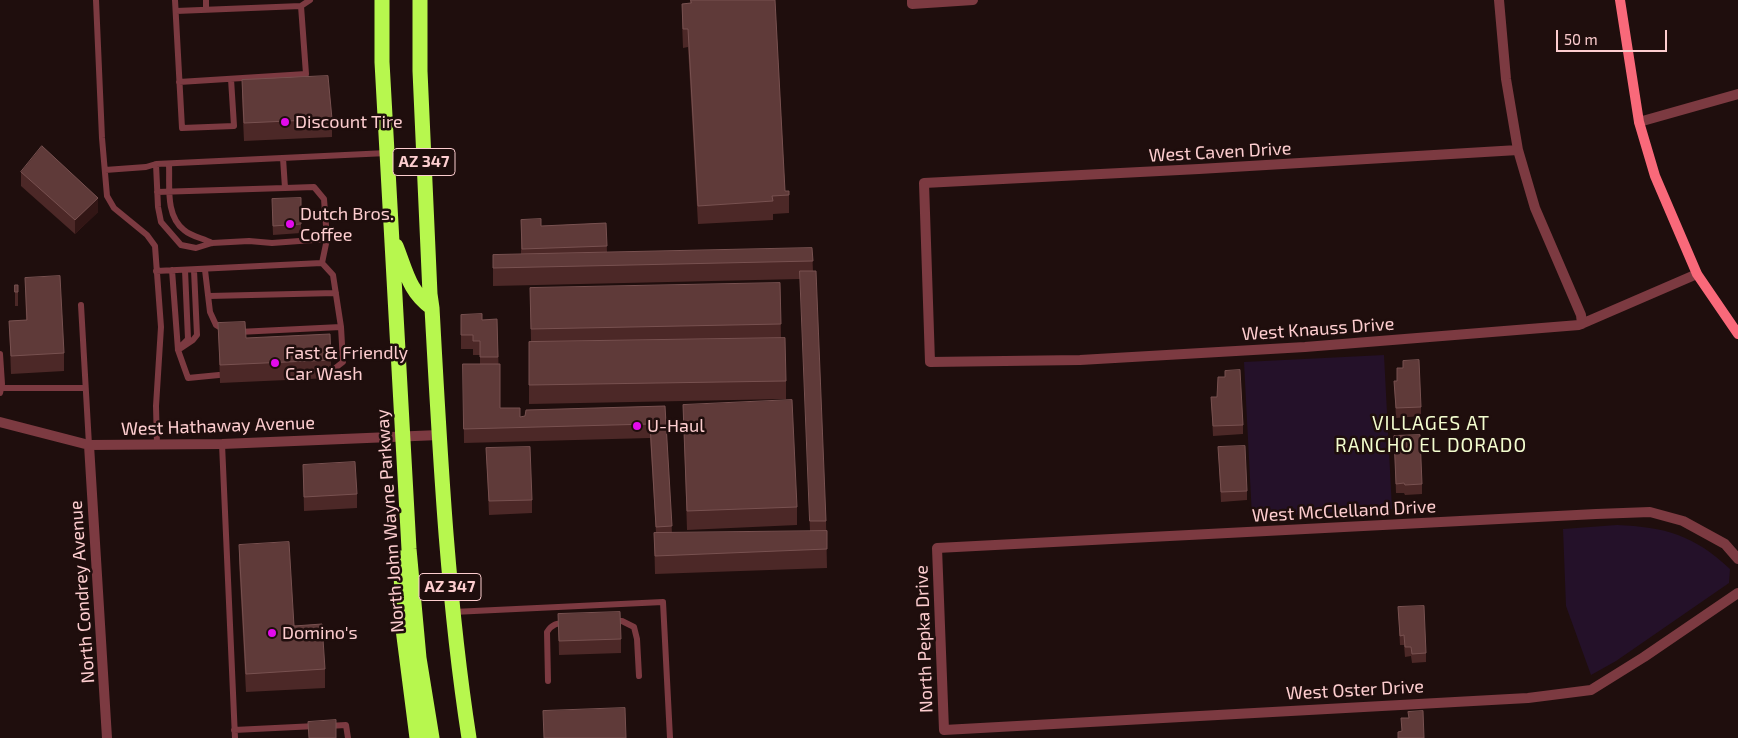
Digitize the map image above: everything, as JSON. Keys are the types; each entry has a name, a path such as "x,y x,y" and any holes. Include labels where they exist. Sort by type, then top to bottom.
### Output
{"highway":[{"name":"North John Wayne Parkway","path":"382,0 382,62 401,437 419,658 432,738"},
{"name":"AZ 347","path":"420,0 420,81 439,435 452,612 470,738"},
{"path":"390,232 415,294 421,301 432,308"},
{"path":"407,525 401,559 402,621 417,738"}],"street":[{"path":"912,2 973,0"},
{"path":"1499,0 1506,79 1518,150 1535,208 1581,315 1582,324"},
{"path":"1620,0 1639,122 1655,176 1697,274 1738,334"},
{"path":"1639,122 1738,94"},
{"name":"West Caven Drive","path":"930,362 924,184 1518,150"},
{"name":"West Knauss Drive","path":"930,362 1080,360 1306,347 1428,339 1582,324 1697,274"},
{"name":"West Hathaway Avenue","path":"0,422 89,445 222,444 439,435"},
{"name":"North Condrey Avenue","path":"89,445 107,738"},
{"name":"West McClelland Drive","path":"937,548 1650,512 1683,521 1725,544 1738,559"},
{"name":"North Pepka Drive","path":"937,548 944,730"},
{"name":"West Oster Drive","path":"944,730 1528,698 1591,690 1644,657 1738,593"}],"lane":[{"path":"96,0 102,138 108,196 114,208 147,235 155,246 161,327 156,406 157,445"},
{"path":"175,0 182,128 234,126 231,79"},
{"path":"206,0 206,10"},
{"path":"176,11 301,6 310,0"},
{"path":"179,82 306,74 301,6"},
{"path":"105,170 146,167 156,164 387,153"},
{"path":"283,158 285,188"},
{"path":"156,164 161,222 181,245 196,248 212,243 249,240 272,243 327,239"},
{"path":"169,164 170,204 174,219 184,230 212,243"},
{"path":"157,192 314,187 324,199 327,239 322,263"},
{"path":"156,271 322,263"},
{"path":"322,263 333,275 341,327 343,362 334,369 331,369"},
{"path":"172,270 178,350 188,378 219,375"},
{"path":"178,350 188,339 185,270"},
{"path":"178,350 193,340 197,334 194,270"},
{"path":"205,270 210,312 216,325 229,332 250,333 341,327"},
{"path":"209,296 336,293"},
{"path":"81,305 89,445"},
{"path":"0,354 0,391 86,388"},
{"path":"222,444 235,738"},
{"path":"452,612 663,602 670,738"},
{"path":"606,621 622,621 634,627 637,639 639,676"},
{"path":"548,681 547,632 558,623 576,622"},
{"path":"234,730 346,725 348,738"}],"shaded area":[{"path":"1384,355 1392,509 1252,517 1244,362"},
{"path":"1617,525 1664,531 1691,541 1717,557 1730,569 1729,583 1616,661 1591,675 1566,606 1563,529"}],"building":[{"path":"691,0 775,0 785,191 789,191 789,195 772,196 773,201 698,206 688,29 683,29 682,4 691,3"},
{"path":"328,76 332,119 244,123 242,80"},
{"path":"42,146 98,198 75,220 21,172"},
{"path":"301,198 301,224 273,226 272,199"},
{"path":"541,219 541,226 606,223 607,246 522,249 521,220"},
{"path":"812,248 813,261 493,268 493,255"},
{"path":"800,271 816,271 826,521 810,521"},
{"path":"60,276 64,353 11,356 9,321 27,320 25,278"},
{"path":"780,283 781,324 531,329 530,288"},
{"path":"15,285 18,285 18,292 15,292"},
{"path":"482,314 482,320 497,319 498,357 480,357 480,341 473,341 473,335 461,335 461,315"},
{"path":"245,322 246,338 330,334 331,360 220,365 218,323"},
{"path":"785,338 786,381 529,385 529,342"},
{"path":"1419,360 1421,407 1396,408 1394,381 1397,381 1397,368 1403,368 1403,361"},
{"path":"463,364 500,364 500,408 520,408 520,417 525,416 526,410 665,406 672,526 656,527 650,424 464,429"},
{"path":"1240,370 1243,425 1213,426 1211,397 1217,397 1218,377 1225,377 1225,371"},
{"path":"792,400 797,507 687,511 683,405"},
{"path":"1420,435 1422,484 1396,484 1394,436"},
{"path":"1245,446 1247,491 1221,492 1218,447"},
{"path":"530,447 532,500 489,501 486,448"},
{"path":"355,462 357,494 304,497 303,465"},
{"path":"827,531 827,549 655,556 654,533"},
{"path":"289,542 294,626 322,624 325,669 246,674 239,545"},
{"path":"1424,606 1426,653 1412,654 1411,647 1405,647 1404,635 1400,636 1398,607"},
{"path":"620,612 621,639 559,641 558,614"},
{"path":"625,708 626,738 544,738 543,711"},
{"path":"1423,711 1424,738 1398,738 1398,732 1402,731 1401,718 1409,718 1408,712"},
{"path":"336,720 336,738 309,738 308,722"}],"place":[{"name":"Discount Tire","path":"285,122"},
{"name":"Dutch Bros. Coffee","path":"290,224"},
{"name":"Fast & Friendly Car Wash","path":"275,363"},
{"name":"U-Haul","path":"637,426"},
{"name":"Domino's","path":"272,633"}],"district":[{"name":"VILLAGES AT RANCHO EL DORADO","path":"1431,435"}]}
